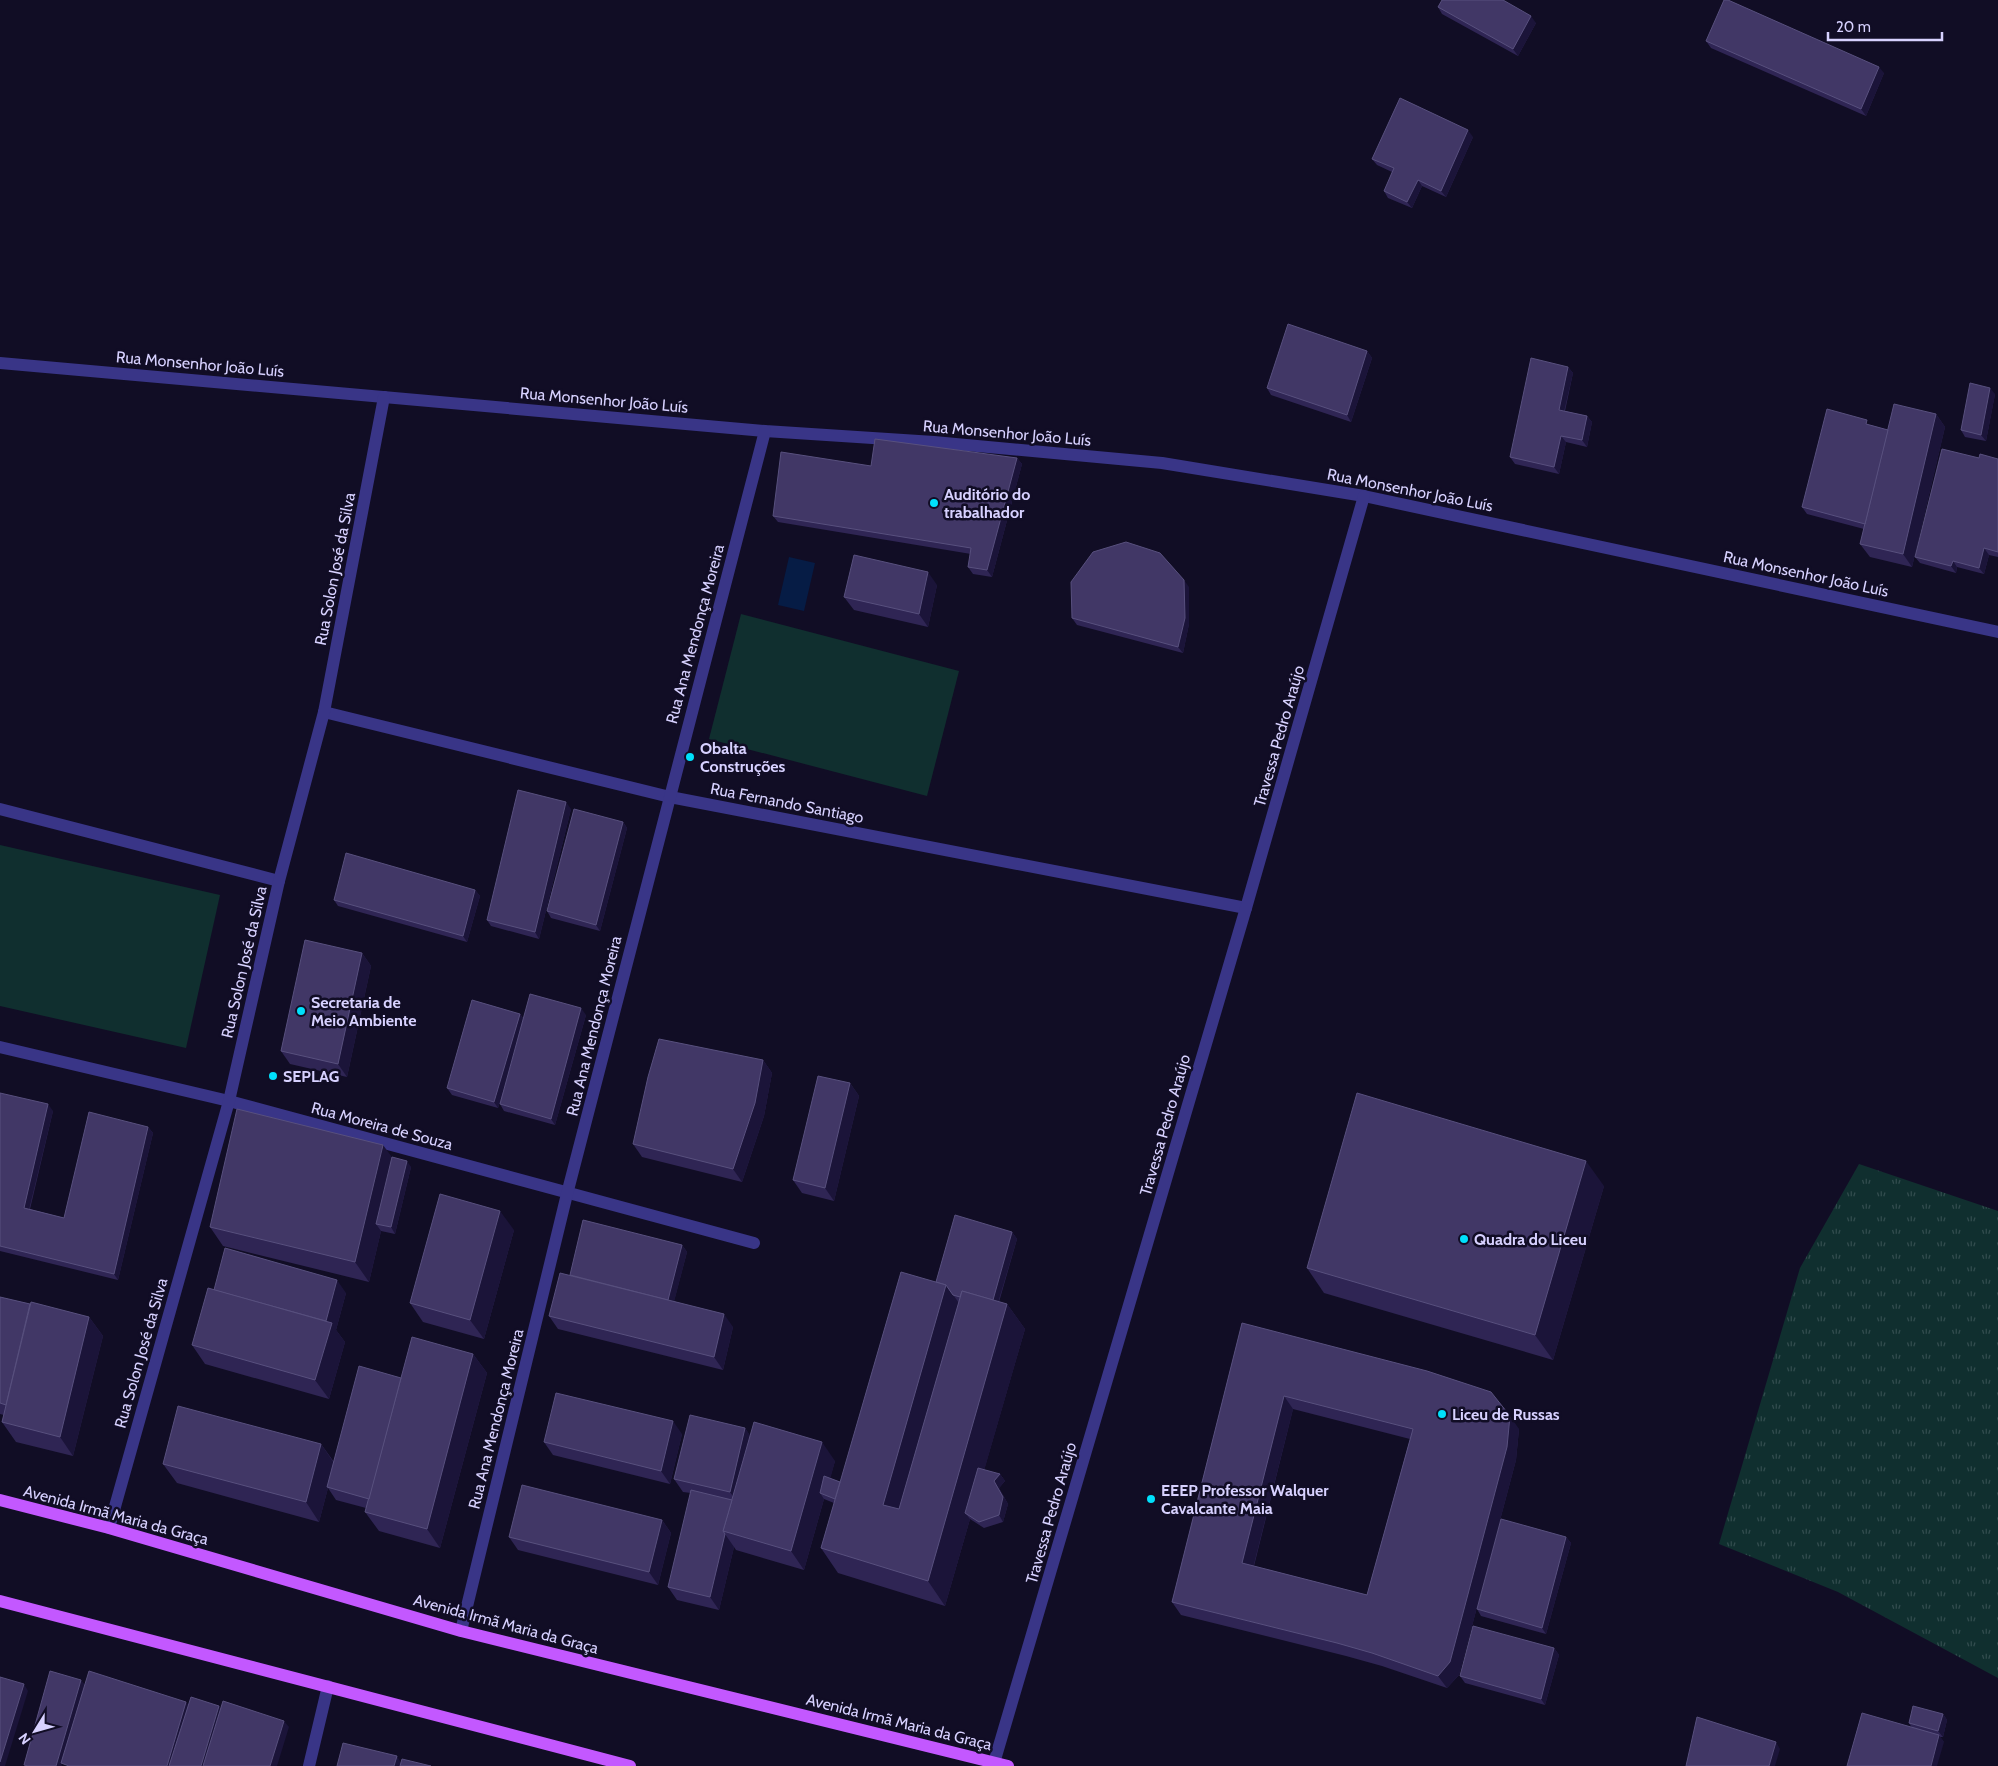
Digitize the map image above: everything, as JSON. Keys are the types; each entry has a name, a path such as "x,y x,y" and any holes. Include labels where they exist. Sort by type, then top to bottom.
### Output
{"main road":[{"name":"Avenida Irmã Maria da Graça","path":"0,1500 109,1528 461,1630 1008,1766"},
{"path":"0,1601 630,1766"}],"street":[{"name":"Rua Monsenhor João Luís","path":"0,362 765,431 934,442 1162,463 1364,496 1998,632"},
{"name":"Rua Solon José da Silva","path":"109,1528 229,1101 279,881 324,712 384,397"},
{"name":"Rua Ana Mendonça Moreira","path":"461,1630 567,1194 765,431"},
{"name":"Travessa Pedro Araújo","path":"994,1762 1246,908 1364,496"},
{"name":"Rua Fernando Santiago","path":"324,712 670,797 1246,908"},
{"path":"0,809 279,881"},
{"name":"Rua Moreira de Souza","path":"0,1047 229,1101 567,1194 754,1243"},
{"path":"309,1766 328,1686"}],"green space":[{"path":"741,614 959,671 927,796 709,739"},
{"path":"0,845 220,895 186,1048 0,1006"},
{"path":"1859,1164 1998,1211 1998,1678 1838,1592 1719,1544 1800,1268"}],"water":[{"path":"789,557 815,563 804,611 778,605"}],"building":[{"path":"1442,0 1503,0 1531,16 1513,49 1438,7"},
{"path":"1724,0 1728,0 1879,67 1861,109 1706,41"},
{"path":"1400,98 1468,130 1441,191 1418,180 1407,202 1384,191 1394,168 1372,159"},
{"path":"1288,324 1367,351 1347,415 1267,388"},
{"path":"1531,358 1568,367 1559,410 1587,416 1582,440 1561,436 1554,467 1510,457"},
{"path":"1970,383 1990,388 1981,435 1961,430"},
{"path":"1894,404 1936,414 1903,554 1860,544"},
{"path":"1827,409 1867,420 1866,424 1888,430 1865,524 1802,507"},
{"name":"Auditório do trabalhador","path":"875,439 1017,458 987,570 968,567 971,548 773,516 781,452 871,466"},
{"path":"1942,449 1979,458 1980,454 1998,459 1998,552 1984,548 1979,568 1953,561 1951,566 1915,557"},
{"path":"1126,542 1160,553 1184,580 1185,618 1178,647 1072,618 1071,582 1093,552"},
{"path":"854,555 928,572 919,614 844,597"},
{"path":"518,790 566,802 535,932 487,920"},
{"path":"574,809 623,822 596,925 547,911"},
{"path":"346,853 475,890 463,936 334,900"},
{"path":"305,940 362,953 338,1064 281,1051"},
{"path":"530,994 581,1008 551,1119 500,1104"},
{"path":"472,1000 520,1014 494,1102 447,1088"},
{"path":"659,1039 763,1060 755,1103 733,1169 633,1144 648,1077"},
{"path":"818,1076 850,1083 825,1188 793,1180"},
{"path":"0,1093 48,1104 24,1208 64,1218 89,1112 148,1127 114,1274 0,1246"},
{"name":"Quadra do Liceu","path":"1357,1093 1586,1161 1535,1335 1307,1268"},
{"path":"237,1109 383,1145 355,1262 210,1227"},
{"path":"392,1157 407,1161 391,1227 376,1224"},
{"path":"440,1194 500,1211 470,1320 410,1303"},
{"path":"955,1215 1012,1232 993,1300 962,1291 960,1297 953,1295 946,1285 936,1282"},
{"path":"583,1220 682,1245 668,1300 570,1275"},
{"path":"225,1248 337,1280 326,1321 214,1290"},
{"path":"901,1272 946,1285 883,1505 899,1509 962,1291 1007,1304 928,1581 821,1548"},
{"path":"560,1273 724,1314 714,1357 549,1316"},
{"path":"208,1288 332,1323 315,1380 192,1345"},
{"path":"0,1297 30,1304 6,1405 0,1403"},
{"path":"31,1302 89,1317 60,1437 2,1422"},
{"path":"1242,1323 1427,1371 1491,1392 1510,1416 1507,1447 1450,1662 1438,1676 1337,1643 1172,1602","holes":["1284,1396 1413,1429 1367,1595 1242,1563"]},
{"path":"412,1337 473,1354 427,1529 365,1512"},
{"path":"359,1366 401,1378 369,1499 327,1487"},
{"path":"556,1393 673,1421 661,1471 544,1442"},
{"path":"178,1406 321,1444 306,1502 163,1464"},
{"path":"690,1415 745,1428 730,1492 674,1479"},
{"path":"754,1422 822,1442 791,1551 723,1531"},
{"path":"978,1468 1000,1474 994,1481 1003,1497 999,1515 979,1522 965,1513"},
{"path":"824,1476 840,1482 835,1499 820,1493"},
{"path":"522,1485 662,1520 649,1572 509,1537"},
{"path":"691,1490 732,1500 723,1531 725,1534 710,1597 668,1587"},
{"path":"1501,1519 1566,1537 1542,1628 1477,1609"},
{"path":"1473,1626 1554,1648 1541,1699 1460,1676"},
{"path":"50,1671 81,1680 56,1766 24,1765"},
{"path":"89,1671 186,1702 167,1766 69,1766 61,1763"},
{"path":"0,1677 24,1684 0,1762"},
{"path":"191,1697 219,1706 201,1766 169,1766"},
{"path":"223,1701 284,1721 270,1766 203,1766"},
{"path":"1913,1706 1943,1714 1938,1731 1909,1723"},
{"path":"1862,1713 1939,1735 1931,1766 1847,1766"},
{"path":"1697,1717 1776,1742 1769,1766 1686,1766"},
{"path":"343,1743 397,1756 394,1766 337,1766"},
{"path":"402,1759 431,1766 400,1766"}],"place":[{"name":"Auditório do trabalhador","path":"934,503"},
{"name":"Obalta Construções","path":"690,757"},
{"name":"Secretaria de Meio Ambiente","path":"301,1011"},
{"name":"SEPLAG","path":"273,1076"},
{"name":"Quadra do Liceu","path":"1464,1239"},
{"name":"Liceu de Russas","path":"1442,1414"},
{"name":"EEEP Professor Walquer Cavalcante Maia","path":"1151,1499"}]}
